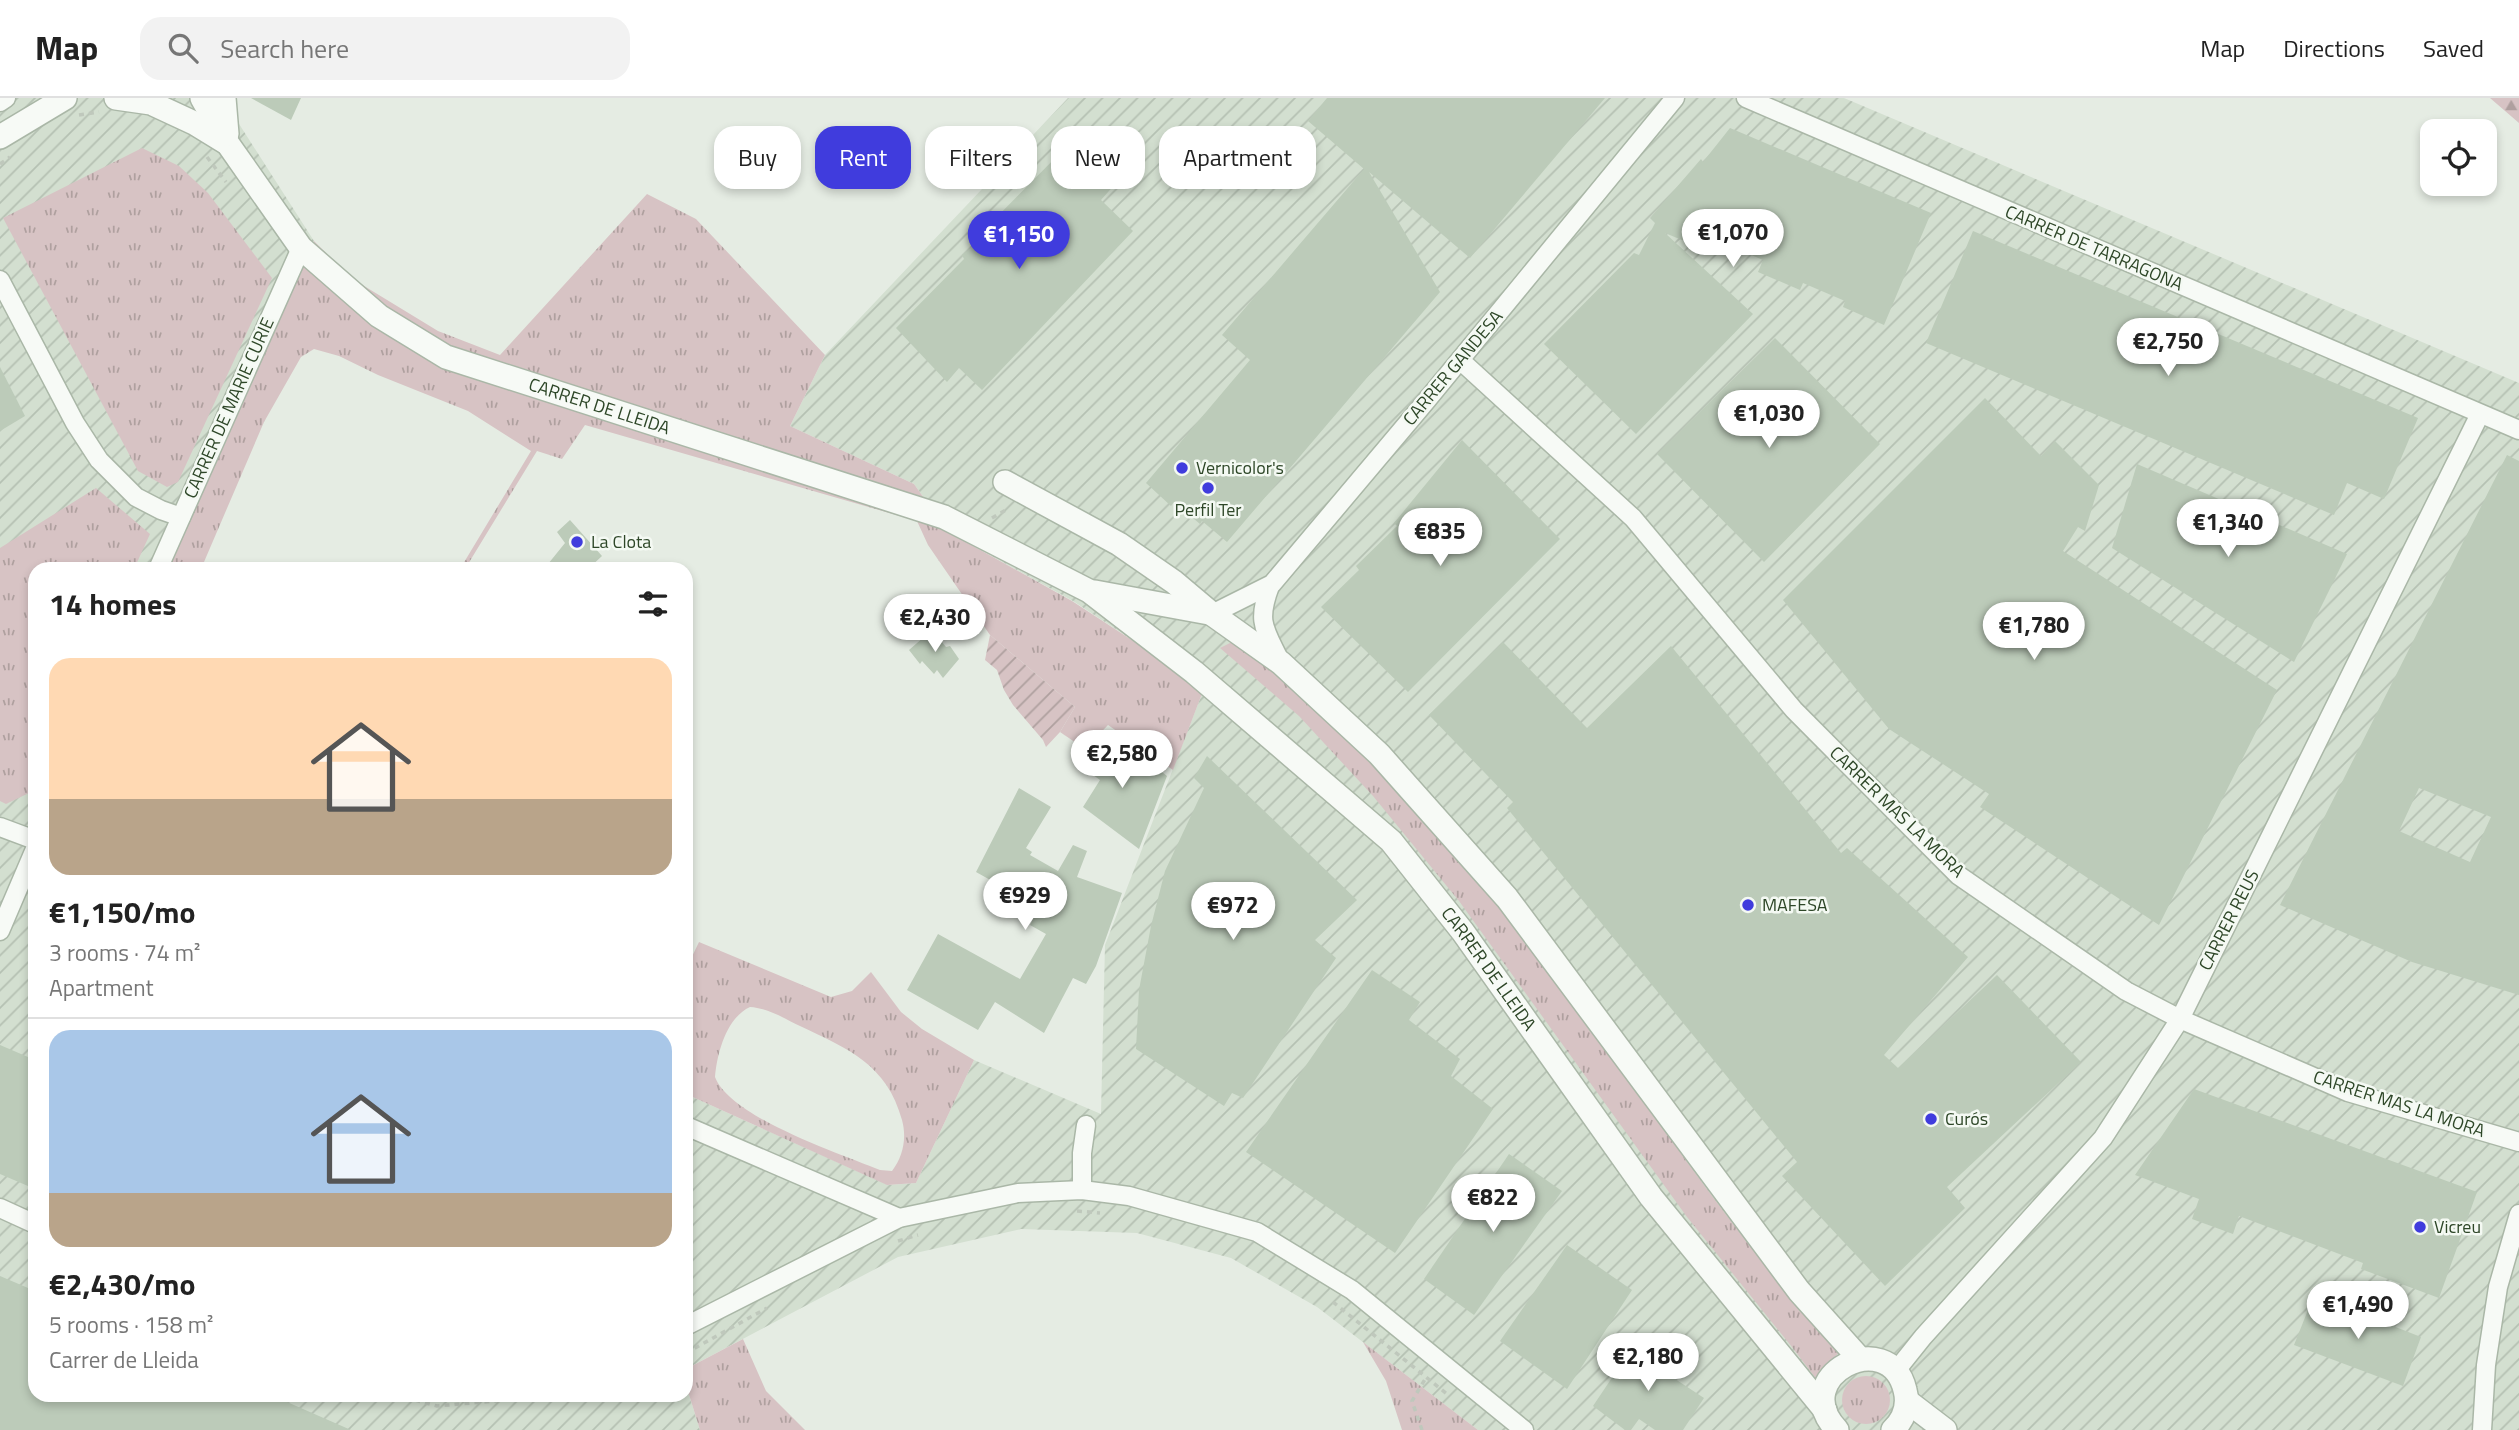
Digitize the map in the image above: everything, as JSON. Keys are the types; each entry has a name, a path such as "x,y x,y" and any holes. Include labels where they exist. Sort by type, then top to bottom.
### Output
{"street":[{"path":"0,102 6,98"},
{"name":"CARRER DE LLEIDA","path":"202,98 228,144 301,248 379,316 446,357 944,517 1089,591 1194,671 1391,841 1464,932 1651,1197 1834,1425"},
{"path":"224,98 228,144"},
{"name":"CARRER GANDESA","path":"1212,614 1270,586 1675,98"},
{"name":"CARRER DE TARRAGONA","path":"1746,98 2519,430"},
{"path":"112,104 151,103 194,123 228,144"},
{"path":"6,147 61,105"},
{"name":"CARRER DE MARIE CURIE","path":"161,562 301,248"},
{"path":"0,280 75,423 99,460 136,497 181,517"},
{"name":"CARRER MAS LA MORA","path":"1460,360 1633,518 1797,713 1958,874 2126,991 2180,1018 2348,1091 2519,1142"},
{"name":"CARRER REUS","path":"1895,1372 1923,1337 2103,1138 2180,1018 2480,414"},
{"name":"CARRER DE LLEIDA","path":"1005,482 1119,544 1174,582 1212,614 1281,663 1379,754 1507,898 1799,1291 1860,1359"},
{"path":"1270,586 1262,607 1262,620 1281,663"},
{"name":"CARRER DE LLEIDA","path":"1089,591 1212,614"},
{"path":"0,827 28,837"},
{"path":"0,931 28,865"},
{"path":"1082,1190 1082,1153 1086,1125"},
{"path":"693,1129 899,1218"},
{"path":"693,1322 899,1218 1018,1193 1082,1190 1129,1196 1257,1232 1352,1290 1524,1430"},
{"path":"0,1208 28,1221"},
{"path":"2482,1430 2486,1365 2498,1287 2519,1214"},
{"path":"1834,1425 1825,1393 1831,1377 1843,1365 1860,1359 1876,1360 1895,1372 1905,1388 1903,1418 1894,1430"},
{"path":"1906,1401 1945,1430"}],"path":[{"path":"61,105 112,104"},
{"path":"0,164 6,147"},
{"path":"203,152 228,184"},
{"path":"972,530 1013,506 1036,499"},
{"path":"1076,1211 1103,1214"},
{"path":"888,1246 923,1234"},
{"path":"1330,1300 1455,1400"},
{"path":"693,1349 769,1307"},
{"path":"1422,1430 1412,1401 1437,1359"},
{"path":"422,1402 437,1406 483,1402"}],"shaded area":[{"path":"0,98 234,98 234,116 314,241 171,562 28,562 28,1402 691,1402 700,1430 0,1430"},
{"path":"1068,98 1844,98 2519,383 2519,1430 1478,1430 1317,1307 1231,1258 1137,1233 1021,1229 898,1257 693,1365 693,1097 888,1185 916,1183 974,1060 1101,1114 1105,945 1203,691 1167,663 1073,601 948,532 914,484 790,426 825,355 982,189 1037,189 1037,131"}],"green space":[{"path":"2490,98 2519,98 2519,123"},
{"path":"142,148 179,166 208,193 272,278 178,482 167,487 138,471 3,218"},
{"path":"647,194 696,219 825,355 790,426 914,484 948,532 1072,601 1167,663 1203,691 1173,770 1108,725 1085,749 1060,732 1075,707 990,635 928,545 917,521 585,425 562,459 537,451 469,562 464,562 531,451 468,411 378,375 339,356 314,349 301,357 264,422 204,562 171,562 314,241 351,278 438,331 500,355"},
{"path":"96,488 150,534 137,562 28,562 28,793 6,804 0,801 0,548"},
{"path":"990,635 1075,707 1060,732 1046,747 1013,705 997,670 985,660"},
{"path":"1236,640 1317,709 1392,782 1463,860 1530,943 1748,1243 1841,1351 1820,1370 1817,1380 1687,1217 1459,901 1373,796 1299,716 1220,648"},
{"path":"699,942 831,997 852,991 871,972 901,1012 922,1029 974,1060 916,1183 887,1185 693,1097 693,954","holes":["750,1007 763,1009 850,1051 876,1072 887,1085 902,1120 904,1134 899,1160 892,1171 880,1170 788,1133 741,1106 725,1092 715,1077 724,1038 742,1012"]},
{"path":"743,1339 766,1391 805,1430 700,1430 691,1402 693,1365"},
{"path":"1363,1342 1478,1430 1402,1430 1386,1381"},
{"path":"1866,1376 1883,1383 1890,1400 1883,1417 1866,1424 1849,1417 1842,1400 1849,1383"}],"building":[{"path":"251,98 301,98 291,120"},
{"path":"1327,98 1605,98 1470,258 1369,172 1440,292 1227,542 1174,502 1171,506 1146,483 1250,360 1222,335 1364,169 1308,121"},
{"path":"1730,128 1931,213 1884,325 1843,307 1845,301 1803,283 1800,290 1758,272 1763,260 1723,243 1718,255 1665,233 1753,314 1636,434 1544,344 1634,253 1639,255 1655,223 1650,218 1701,159 1703,162"},
{"path":"1051,162 1051,189 1111,189 1101,200 1133,231 982,390 959,368 947,382 896,328 964,259 962,255 983,238 981,233 1025,189 1037,189 1037,176"},
{"path":"1973,231 2418,418 2384,499 2347,483 2334,515 1926,343"},
{"path":"1775,338 1880,444 1764,562 1657,454"},
{"path":"0,367 25,416 0,431"},
{"path":"1985,398 2041,456 2055,441 2099,485 2085,531 2078,527 2063,551 2277,690 2159,925 1980,807 1989,794 1889,729 1783,600"},
{"path":"1462,440 1560,539 1408,692 1321,607 1359,570 1356,566 1397,526 1394,523"},
{"path":"2507,455 2519,461 2519,995 2412,962 2280,905","holes":["2419,788 2491,817 2470,862 2399,831"]},
{"path":"2137,464 2347,554 2294,662 2112,548"},
{"name":"La Clota","path":"570,520 602,556 596,562 550,562 565,543 557,532"},
{"path":"932,630 946,647 950,646 959,659 943,678 937,670 934,674 922,661 920,664 909,650"},
{"name":"MAFESA","path":"1503,642 1587,728 1671,646 1841,853 1847,848 1968,957 1884,1055 1898,1068 1997,975 2081,1062 1947,1187 1965,1208 1885,1286 1782,1176 1797,1162 1507,808 1513,802 1429,715"},
{"path":"1101,734 1144,766 1148,761 1167,776 1139,849 1083,807 1100,780 1078,764"},
{"path":"1207,756 1357,900 1315,940 1336,958 1243,1098 1232,1093 1224,1106 1136,1049 1139,990 1151,926 1165,871 1204,788 1194,778"},
{"path":"1019,788 1051,807 1026,848 1032,852 1030,855 1058,871 1073,845 1087,851 1077,877 1122,893 1096,966 1086,984 1073,978 1044,1033 995,1002 978,1030 907,990 938,934 1020,979 1046,934 1030,925 1042,900 1013,887 1010,891 976,872"},
{"path":"1372,970 1420,1002 1409,1020 1460,1059 1451,1076 1493,1109 1395,1253 1246,1152"},
{"path":"0,1045 28,1057 28,1186 0,1174"},
{"path":"2194,1089 2477,1192 2439,1298 2361,1269 2363,1263 2239,1216 2233,1234 2192,1219 2199,1199 2135,1175"},
{"path":"1509,1154 1562,1191 1474,1315 1424,1279"},
{"path":"1567,1245 1632,1290 1567,1389 1500,1341"},
{"path":"0,1276 28,1288 28,1402 287,1402 351,1430 0,1430"},
{"path":"2314,1295 2421,1337 2403,1386 2294,1345"},
{"path":"1638,1339 1675,1364 1669,1375 1704,1398 1683,1430 1655,1430 1639,1419 1631,1430 1625,1430 1593,1406"}],"place":[{"name":"Vernicolor's","path":"1182,468"},
{"name":"Perfil Ter","path":"1208,488"},
{"name":"La Clota","path":"577,542"},
{"name":"MAFESA","path":"1748,905"},
{"name":"Curós","path":"1931,1119"},
{"name":"Vicreu","path":"2420,1227"}]}
